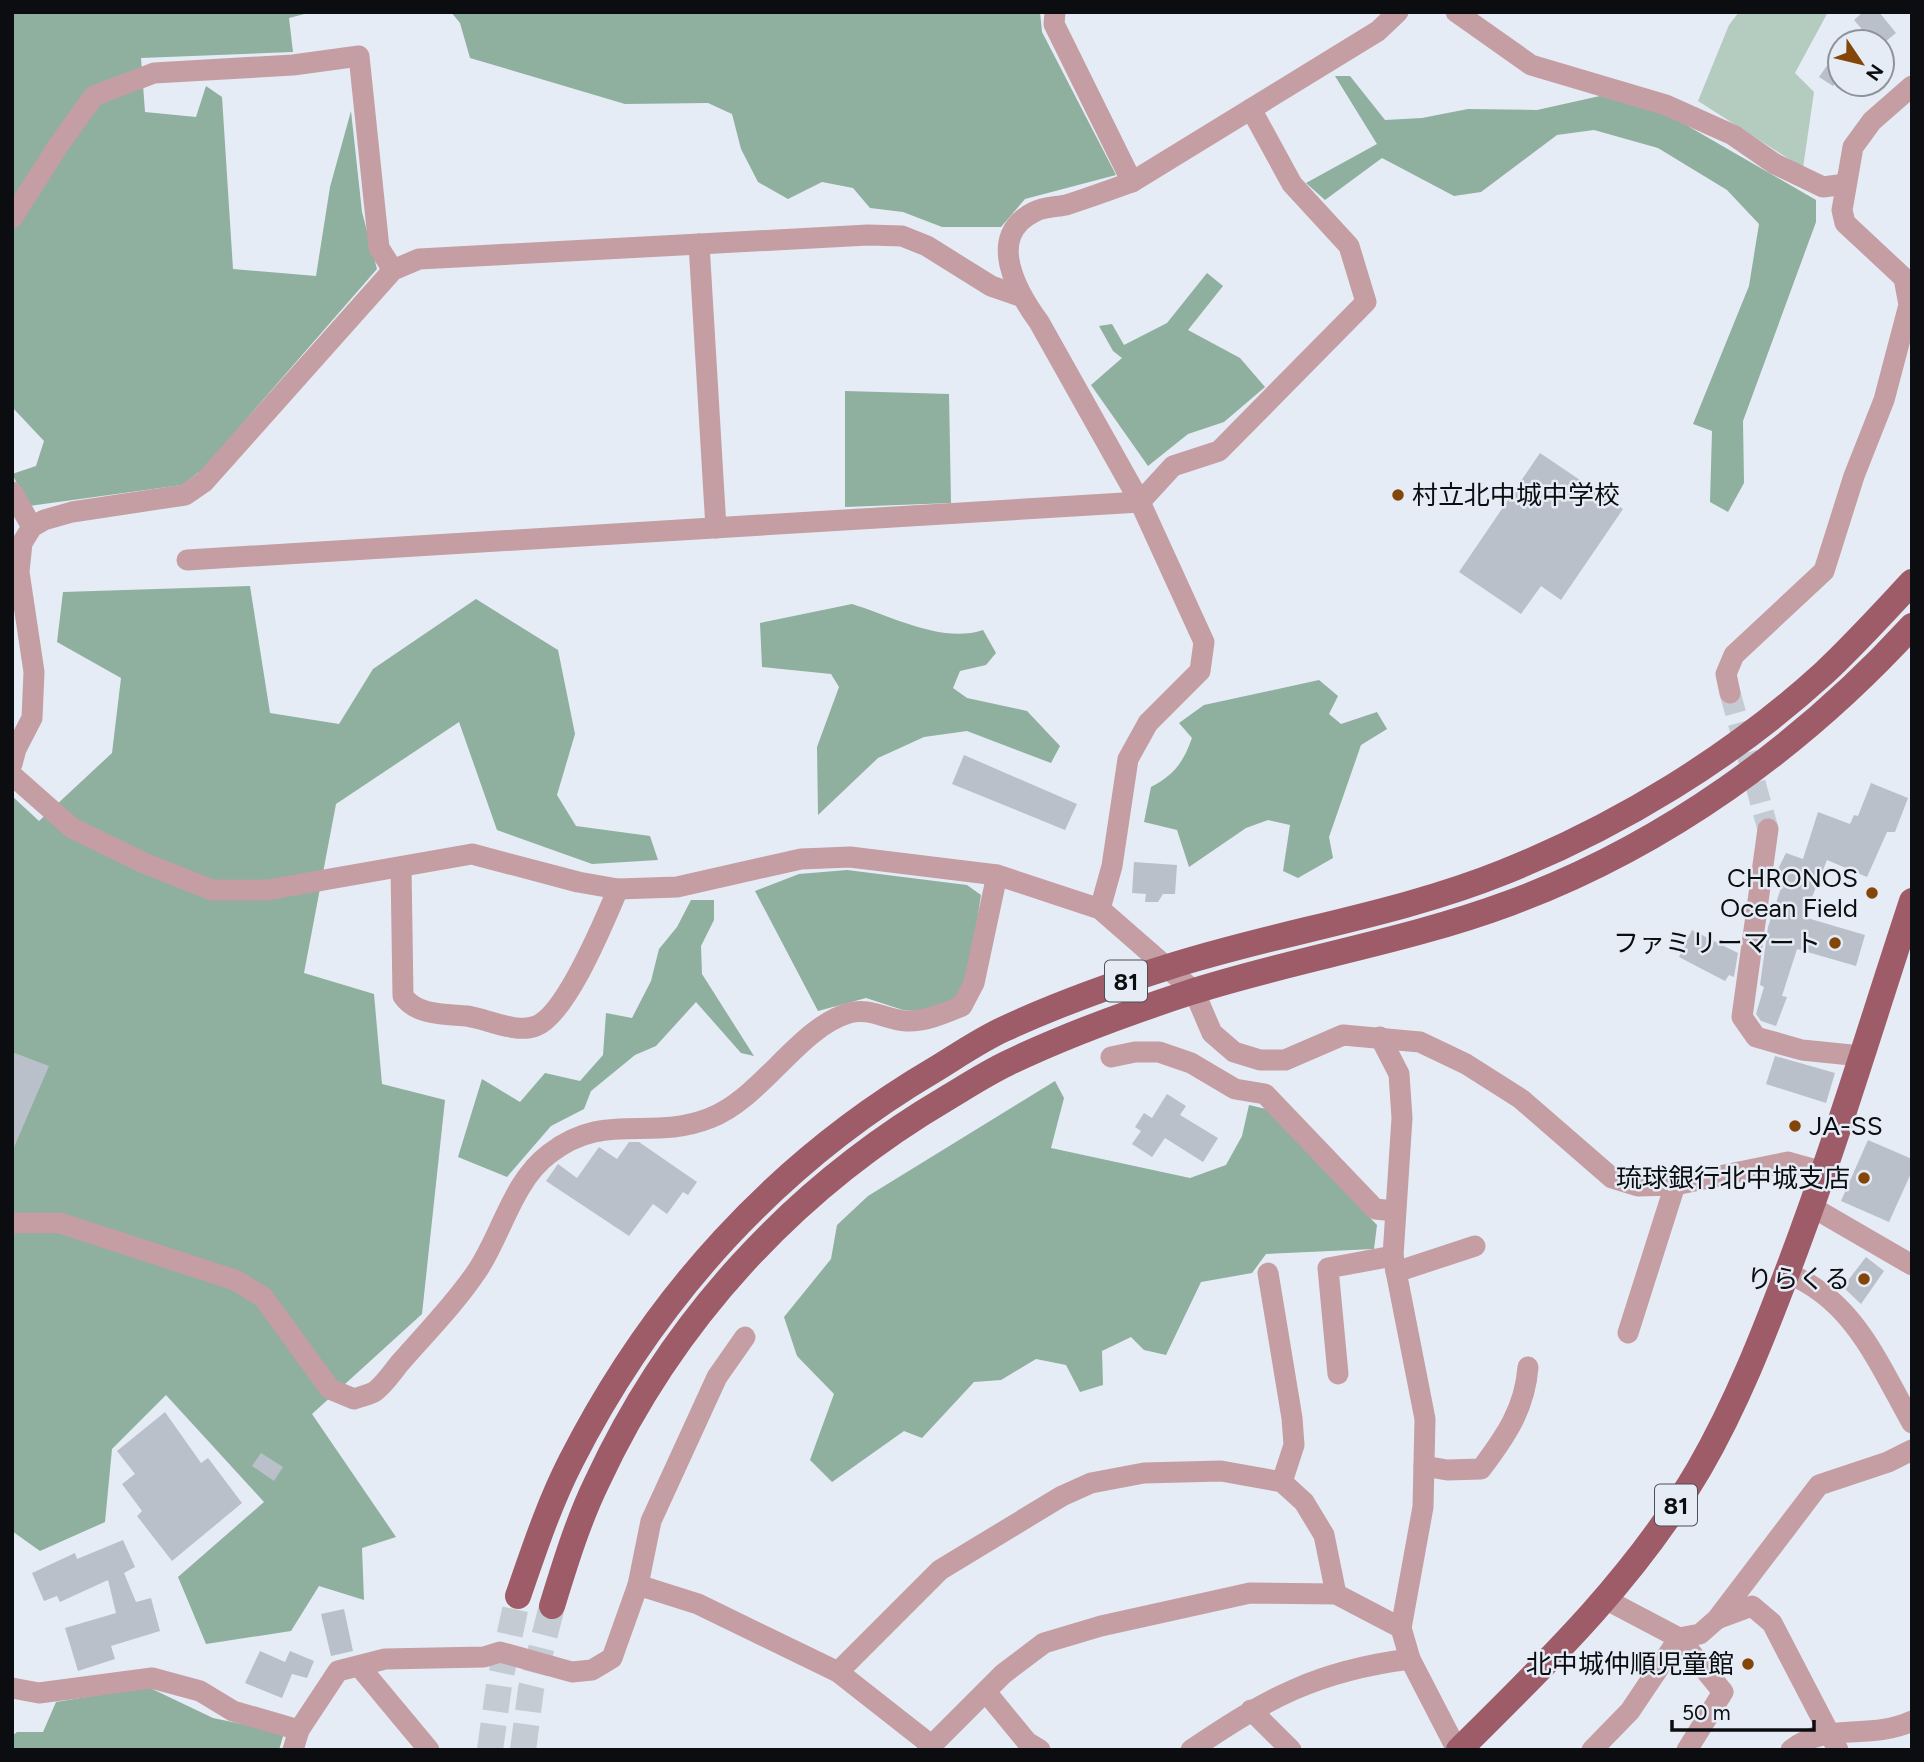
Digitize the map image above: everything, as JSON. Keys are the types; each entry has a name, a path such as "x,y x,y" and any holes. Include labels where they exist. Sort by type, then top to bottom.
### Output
{"main road":[{"name":"81","path":"518,1595 570,1463 627,1364 685,1282 758,1201 849,1124 1000,1031 1167,967 1501,874 1592,833 1679,783 1785,706 1852,647 1912,582"},
{"name":"81","path":"552,1606 596,1484 634,1411 706,1305 780,1223 862,1153 909,1120 1004,1064 1110,1019 1194,991 1419,932 1486,911 1610,858 1716,797 1764,761 1849,691 1912,626"},
{"name":"81","path":"1458,1750 1565,1646 1658,1532 1698,1470 1746,1382 1812,1207 1912,901"}],"street":[{"path":"1055,12 1054,24 1132,182"},
{"path":"1100,909 1112,866 1128,760 1148,723 1200,671 1204,642 1140,502 1039,322 1020,296 1008,265 1010,238 1021,222 1035,212 1094,197 1132,182 1378,31 1398,12"},
{"path":"1456,12 1531,65 1666,105 1732,135 1775,164 1823,187 1846,184"},
{"path":"12,218 94,96 154,73 293,65 359,56 379,248 393,270"},
{"path":"1730,693 1726,674 1734,655 1824,571 1854,476 1885,400 1909,305 1904,278 1845,223 1842,210 1853,147 1872,121 1912,86"},
{"path":"187,560 1140,502 1172,466 1219,451 1366,302 1349,246 1292,184 1251,109"},
{"path":"12,764 16,749 32,718 34,672 19,572 22,543 32,527 72,512 185,495 204,482 393,270 419,259 868,235 901,236 927,246 991,286 1020,296"},
{"path":"699,244 716,528"},
{"path":"12,492 32,527"},
{"path":"12,775 72,828 144,863 212,890 267,890 472,854 578,882 618,889 677,887 801,859 850,857 997,875 1100,909 1194,991 1212,1033 1234,1052 1260,1060 1285,1060 1343,1035 1420,1042 1466,1064 1521,1099 1612,1178 1638,1186 1675,1185 1788,1161 1824,1172"},
{"path":"1768,829 1742,1017 1756,1037 1802,1049 1861,1056"},
{"path":"401,867 403,996 409,1005 419,1010 525,1028 537,1026 563,999 594,946 618,889"},
{"path":"12,1223 60,1223 235,1280 263,1297 330,1389 354,1399 376,1391 444,1313 477,1270 519,1190 546,1156 577,1134 612,1127 670,1129 710,1118 733,1107 820,1029 850,1012 878,1012 905,1021 932,1017 962,1006 974,983 997,875"},
{"path":"1380,1037 1399,1074 1402,1118 1395,1211 1395,1264 1426,1419 1423,1507 1401,1628 1410,1659 1458,1750"},
{"path":"1111,1057 1135,1052 1159,1052 1191,1063 1235,1089 1265,1094 1375,1209 1395,1211"},
{"path":"1628,1333 1675,1185"},
{"path":"1812,1207 1912,1265"},
{"path":"1339,1374 1328,1268 1395,1264 1475,1246"},
{"path":"1268,1273 1294,1445 1282,1482"},
{"path":"1787,1273 1814,1284 1843,1308 1865,1340 1912,1423"},
{"path":"12,1688 39,1693 152,1678 200,1691 233,1711 296,1740 338,1671 386,1659 484,1657 500,1652 572,1672 592,1670 612,1658 638,1585 652,1521 716,1377 745,1337"},
{"path":"1424,1466 1447,1470 1481,1469 1502,1441 1526,1395 1528,1367"},
{"path":"1592,1750 1630,1711 1679,1638 1700,1634 1717,1619 1819,1485 1888,1462 1912,1450"},
{"path":"838,1672 940,1570 1062,1496 1091,1483 1144,1473 1221,1471 1282,1482 1304,1502 1324,1535 1336,1594"},
{"path":"638,1585 698,1604 838,1672 929,1747 1003,1674 1044,1643 1101,1626 1250,1593 1336,1594 1401,1628"},
{"path":"1605,1599 1679,1638 1723,1692 1686,1750"},
{"path":"1717,1619 1752,1606 1772,1623 1834,1741"},
{"path":"1191,1750 1251,1710 1299,1685 1364,1665 1410,1659"},
{"path":"359,1666 429,1750"},
{"path":"986,1692 1027,1742 1040,1750"},
{"path":"1251,1710 1291,1750"},
{"path":"1791,1750 1805,1739 1834,1741 1855,1734 1897,1728 1912,1721"}],"green space":[{"path":"12,12 312,12 289,18 293,52 141,58 145,112 196,117 206,86 222,97 233,269 316,276 330,187 351,111 362,212 377,269 202,470 182,485 29,506 12,474 36,466 44,441 12,407"},
{"path":"451,12 1040,12 1042,32 1116,175 1025,199 1001,227 942,227 903,212 870,208 853,188 822,182 788,199 758,182 741,149 732,114 708,103 625,104 470,58 460,23"},
{"path":"1739,12 1828,12 1795,73 1814,92 1803,168 1698,101 1729,25"},
{"path":"1335,76 1350,76 1385,120 1422,118 1468,109 1537,110 1600,96 1667,114 1816,200 1816,222 1743,421 1744,483 1728,512 1710,502 1712,431 1693,424 1749,286 1759,224 1727,190 1658,148 1594,130 1557,135 1481,192 1454,196 1382,158 1325,200 1306,183 1377,144"},
{"path":"1207,273 1223,286 1188,330 1240,358 1265,387 1224,422 1188,434 1148,466 1091,385 1122,358 1113,351 1099,326 1112,324 1124,345 1167,323"},
{"path":"845,391 949,394 951,503 845,507"},
{"path":"250,586 270,713 339,724 373,669 476,599 558,650 575,734 557,795 576,826 650,836 658,860 592,864 497,830 459,722 336,804 304,973 374,994 382,1084 445,1100 422,1314 312,1414 396,1537 362,1548 364,1600 319,1586 291,1631 206,1644 178,1577 264,1502 166,1395 112,1449 105,1522 40,1551 12,1531 12,796 39,821 112,753 121,678 57,642 63,592"},
{"path":"852,604 934,631 951,634 983,630 996,653 986,665 960,671 953,688 967,698 1027,711 1060,746 1051,763 967,731 924,737 878,758 818,815 817,747 839,687 831,674 762,667 760,623"},
{"path":"1319,680 1338,696 1329,714 1341,724 1377,712 1387,729 1361,745 1329,837 1333,858 1298,878 1283,871 1290,825 1268,820 1246,828 1189,867 1177,830 1144,822 1151,787 1177,767 1192,738 1179,723 1204,705"},
{"path":"847,870 967,885 981,895 968,980 955,1003 928,1012 903,1010 866,998 818,1011 755,891 799,874"},
{"path":"691,900 714,900 714,920 701,946 702,974 754,1056 741,1053 696,1002 656,1046 635,1055 591,1091 584,1109 551,1126 507,1177 458,1157 482,1079 520,1102 545,1073 580,1081 603,1055 606,1013 632,1018 651,981 659,949 677,927"},
{"path":"1055,1081 1064,1098 1051,1148 1190,1178 1226,1165 1242,1136 1249,1105 1266,1109 1377,1225 1374,1249 1266,1254 1252,1273 1201,1282 1166,1355 1144,1350 1131,1337 1102,1351 1103,1385 1080,1392 1066,1365 1036,1359 1001,1380 974,1382 922,1438 904,1431 832,1482 810,1460 834,1394 797,1356 784,1317 831,1259 837,1225 868,1196"},
{"path":"148,1687 213,1718 284,1733 279,1750 12,1750 12,1736 17,1732 43,1732 56,1702"}],"building":[{"path":"1863,12 1879,12 1892,28 1861,28 1854,20"},
{"path":"1826,67 1826,82 1819,77"},
{"path":"1540,453 1623,509 1561,600 1541,586 1521,614 1459,572"},
{"path":"964,755 1077,804 1065,830 952,784"},
{"path":"1871,783 1908,798 1895,832 1887,832 1867,877 1827,860 1804,917 1865,935 1856,966 1797,949 1782,996 1787,997 1776,1026 1761,1021 1756,1014 1764,987 1760,985 1768,927 1785,876 1776,873 1786,853 1803,859 1818,812 1850,824 1854,815 1858,816"},
{"path":"1134,862 1177,865 1175,894 1163,894 1158,902 1145,902 1146,894 1132,893"},
{"path":"1692,930 1738,953 1734,977 1729,975 1725,981 1679,957"},
{"path":"12,1052 49,1066 12,1152"},
{"path":"1775,1056 1835,1073 1826,1103 1766,1084"},
{"path":"1167,1094 1186,1106 1180,1115 1218,1138 1203,1162 1165,1138 1152,1157 1132,1144 1141,1131 1135,1127 1144,1113 1152,1118"},
{"path":"1868,1140 1912,1159 1912,1171 1889,1222 1841,1201"},
{"path":"629,1142 639,1142 697,1182 688,1195 683,1192 667,1214 653,1204 629,1236 546,1181 558,1164 577,1178 599,1147 617,1159"},
{"name":"りらくる","path":"1866,1257 1884,1271 1861,1304 1843,1287"},
{"path":"165,1412 201,1463 208,1458 242,1503 172,1561 137,1516 142,1511 122,1484 135,1474 117,1451"},
{"path":"261,1453 283,1467 274,1481 252,1466"},
{"path":"123,1540 135,1567 124,1573 136,1602 151,1598 160,1631 111,1646 115,1659 78,1671 65,1628 116,1613 108,1580 60,1602 57,1596 44,1601 32,1573 75,1553 77,1559"},
{"path":"344,1609 353,1651 331,1656 321,1614"},
{"path":"260,1651 285,1662 290,1651 314,1661 307,1678 292,1674 282,1698 245,1683"}],"tunnel":[{"path":"1730,693 1768,829"},
{"path":"490,1750 499,1685 518,1596"},
{"path":"523,1750 531,1689 552,1606"}],"place":[{"name":"村立北中城中学校","path":"1398,495"},
{"name":"CHRONOS Ocean Field","path":"1872,893"},
{"name":"ファミリーマート","path":"1835,943"},
{"name":"JA-SS","path":"1795,1126"},
{"name":"琉球銀行北中城支店","path":"1864,1178"},
{"name":"りらくる","path":"1864,1279"},
{"name":"北中城仲順児童館","path":"1748,1664"}]}
